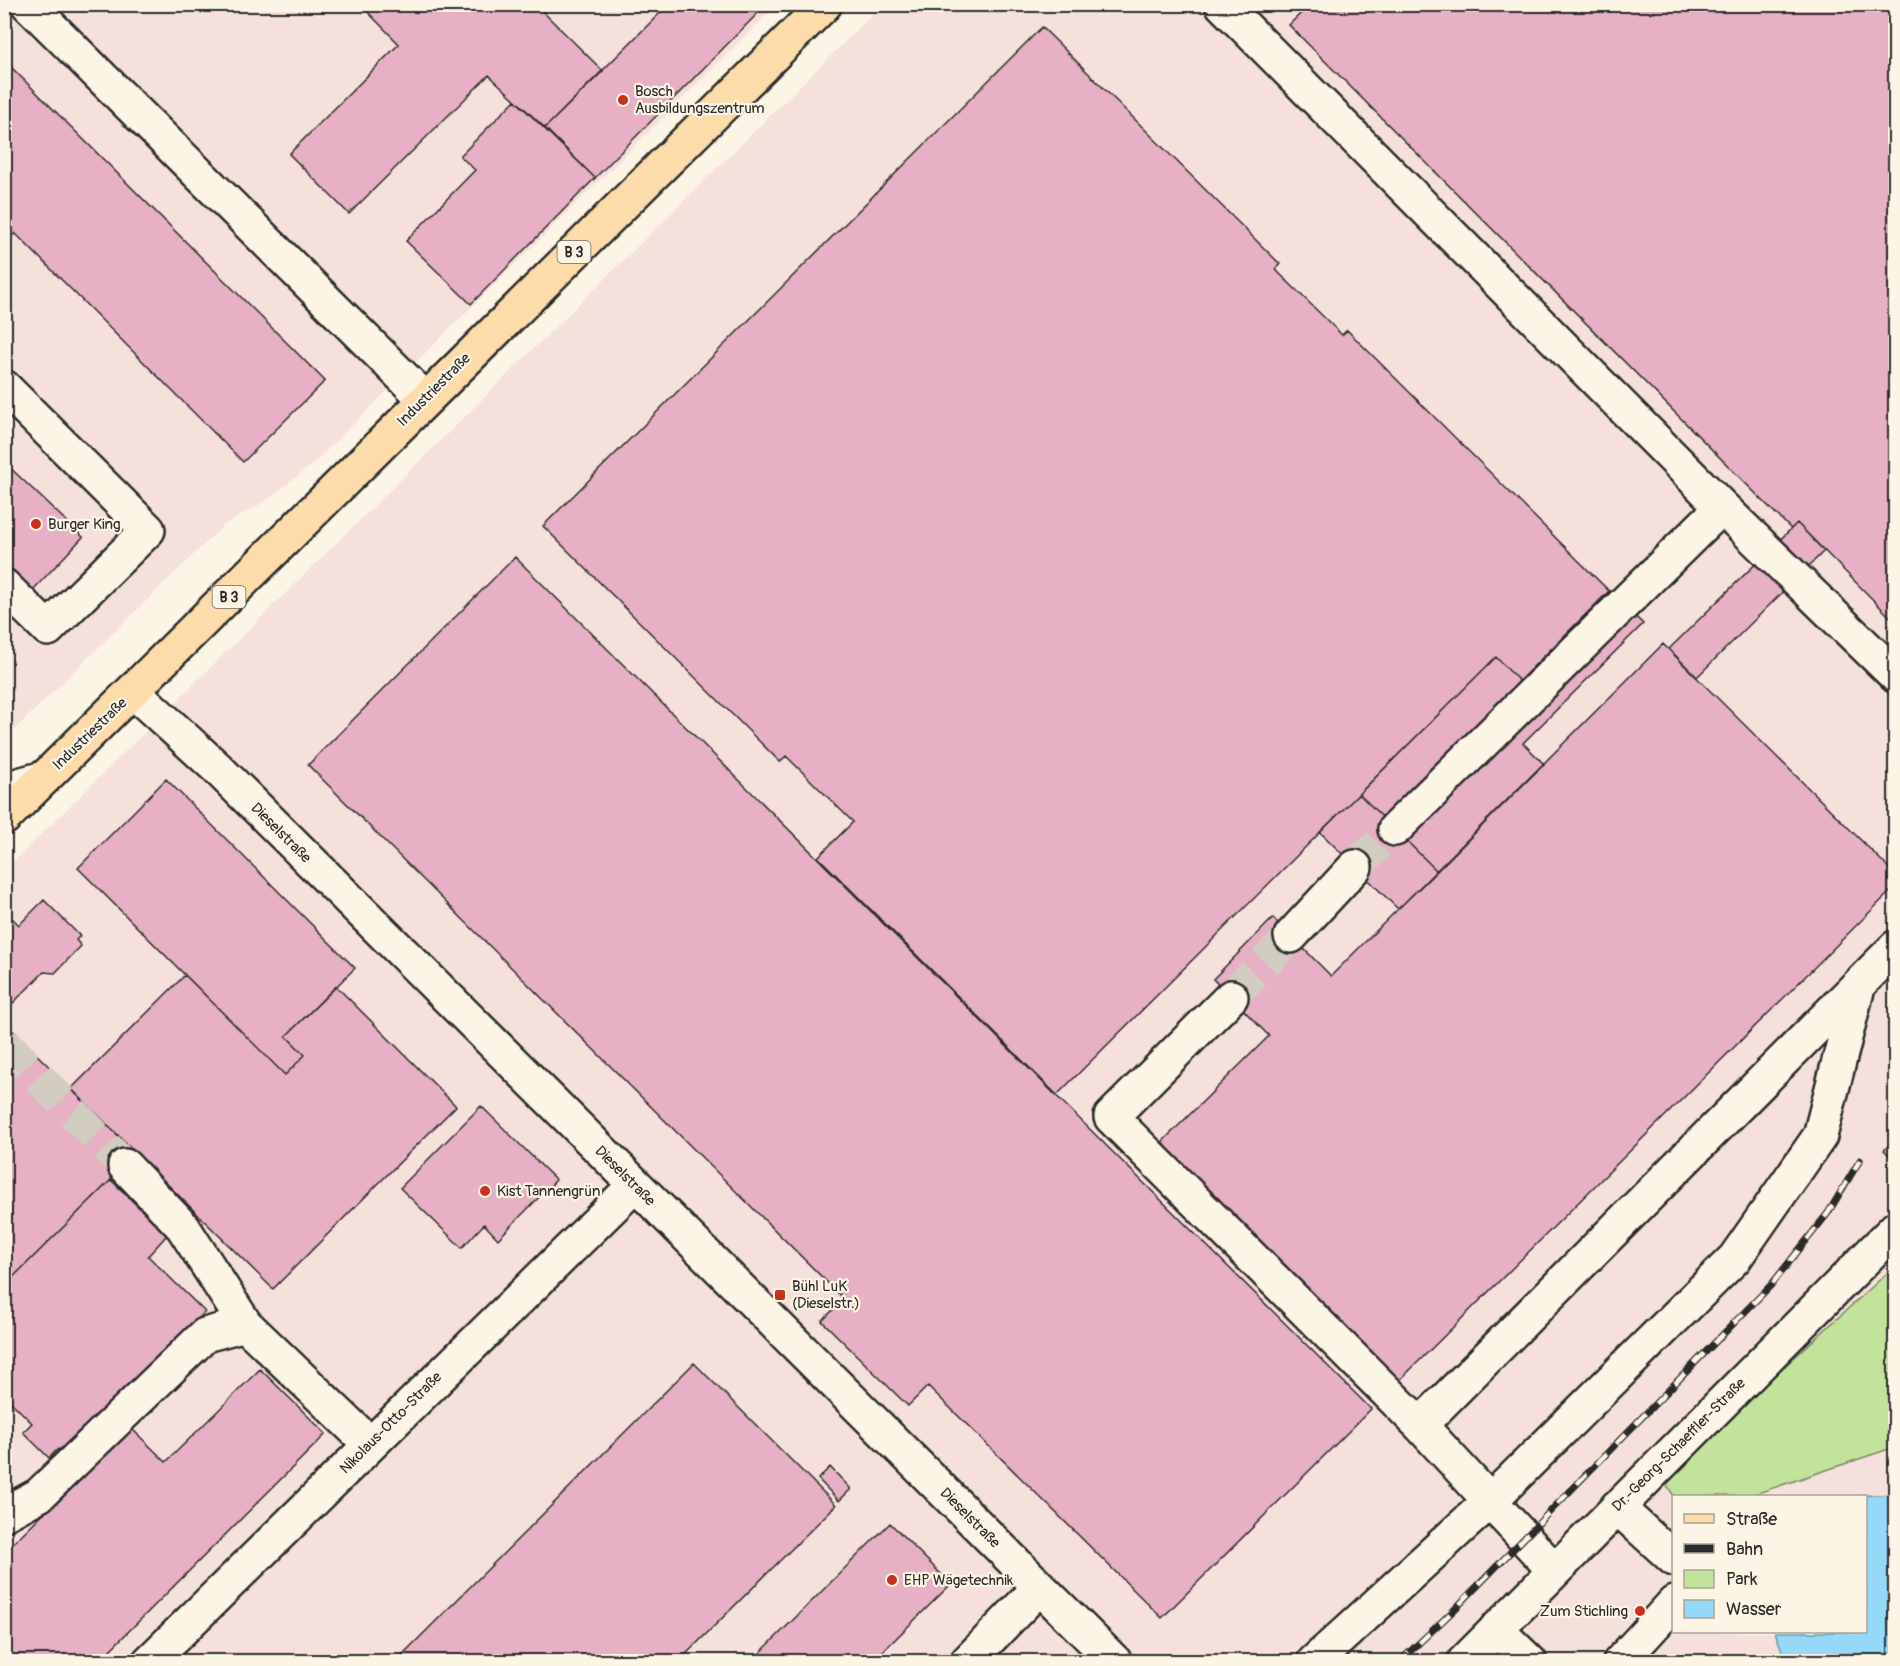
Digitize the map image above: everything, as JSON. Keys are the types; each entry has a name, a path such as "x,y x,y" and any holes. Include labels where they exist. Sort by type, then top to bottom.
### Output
{"main road":[{"name":"Industriestraße","path":"4,818 134,692 425,399 825,4"}],"street":[{"path":"28,4 425,399"},
{"path":"1222,4 1722,507 1896,676"},
{"path":"4,387 148,530 48,629 4,586"},
{"path":"1395,829 1722,507"},
{"name":"Dieselstraße","path":"134,692 217,768 1040,1587 1098,1656"},
{"name":"Industriestraße","path":"4,789 44,778"},
{"path":"1291,936 1355,867"},
{"path":"1420,1425 1896,947"},
{"path":"1314,1662 1490,1501 1735,1258 1820,1136 1858,986"},
{"path":"1230,997 1111,1117 1420,1425 1553,1569"},
{"path":"125,1166 183,1227 245,1324 370,1444"},
{"name":"Nikolaus-Otto-Straße","path":"148,1662 635,1185"},
{"name":"Dr.-Georg-Schaeffler-Straße","path":"1464,1662 1553,1569 1896,1228"},
{"path":"4,1514 39,1495 205,1335 245,1324"},
{"path":"1617,1507 1672,1557"},
{"path":"967,1662 1040,1587"},
{"path":"1620,1662 1672,1605"},
{"path":"1496,1629 1530,1662"}],"shaded area":[{"path":"5,5 777,5 315,462 267,500 223,526 5,739"},
{"path":"882,5 1895,5 1895,1661 5,1662 5,870"}],"green space":[{"path":"1895,1266 1895,1447 1752,1495 1673,1495 1662,1478"}],"water":[{"path":"1895,1494 1895,1661 1786,1661 1775,1633 1867,1633 1867,1495"}],"building":[{"path":"360,4 535,4 603,71 545,128 489,75 349,214 289,154 399,44"},
{"name":"Bosch Ausbildungszentrum","path":"669,4 767,4 595,178 545,128"},
{"path":"1310,4 1896,4 1896,623 1797,523 1791,529 1289,25"},
{"path":"1042,27 1280,264 1275,269 1342,335 1347,330 1609,591 1519,681 1496,657 1057,1095 818,857 853,822 786,756 780,762 543,526"},
{"path":"4,60 325,381 243,462 15,233 6,243 4,241"},
{"path":"515,100 595,178 471,304 406,241 475,170 460,156"},
{"name":"Burger King","path":"4,462 83,537 32,591 4,564"},
{"path":"1797,523 1824,551 1697,677 1669,649"},
{"path":"515,557 1371,1409 1162,1618 928,1386 908,1406 822,1321 844,1299 308,765"},
{"path":"1609,591 1643,624 1523,743 1544,764 1437,871 1359,794 1496,657 1519,681"},
{"path":"1663,644 1896,875 1896,886 1399,1381 1161,1143 1269,1036 1213,979 1273,918 1331,976"},
{"path":"166,779 355,968 286,1036 305,1055 285,1075 78,868"},
{"path":"1359,794 1437,871 1398,909 1320,832"},
{"path":"44,900 80,936 76,940 81,946 55,973 44,972 4,1012 4,920 13,919 19,925"},
{"path":"185,975 285,1075 305,1055 286,1036 336,986 456,1106 273,1289 71,1089"},
{"path":"4,1022 137,1154 4,1286"},
{"path":"481,1106 556,1180 498,1239 484,1224 462,1248 400,1188"},
{"path":"1896,1138 1896,1162 1884,1150"},
{"path":"111,1180 167,1235 148,1256 205,1312 63,1454 58,1449 49,1458 23,1432 32,1423 9,1400 4,1405 4,1286"},
{"path":"694,1363 836,1505 678,1662 395,1662"},
{"path":"260,1369 326,1434 98,1662 4,1662 4,1552 130,1427 166,1462"},
{"path":"830,1467 851,1489 839,1501 818,1479"},
{"path":"890,1523 951,1584 872,1662 751,1662"}],"tunnel":[{"path":"1355,867 1395,829"},
{"path":"1231,997 1291,936"},
{"path":"4,1042 125,1166"}],"railway":[{"path":"1399,1662 1454,1610 1772,1284 1828,1213 1860,1160"}],"place":[{"name":"Bosch Ausbildungszentrum","path":"623,100"},
{"name":"Burger King","path":"36,524"},
{"name":"Kist Tannengrün","path":"485,1191"},
{"name":"Bühl LuK (Dieselstr.)","path":"780,1295"},
{"name":"EHP Wägetechnik","path":"892,1580"},
{"name":"Zum Stichling","path":"1640,1611"}]}
